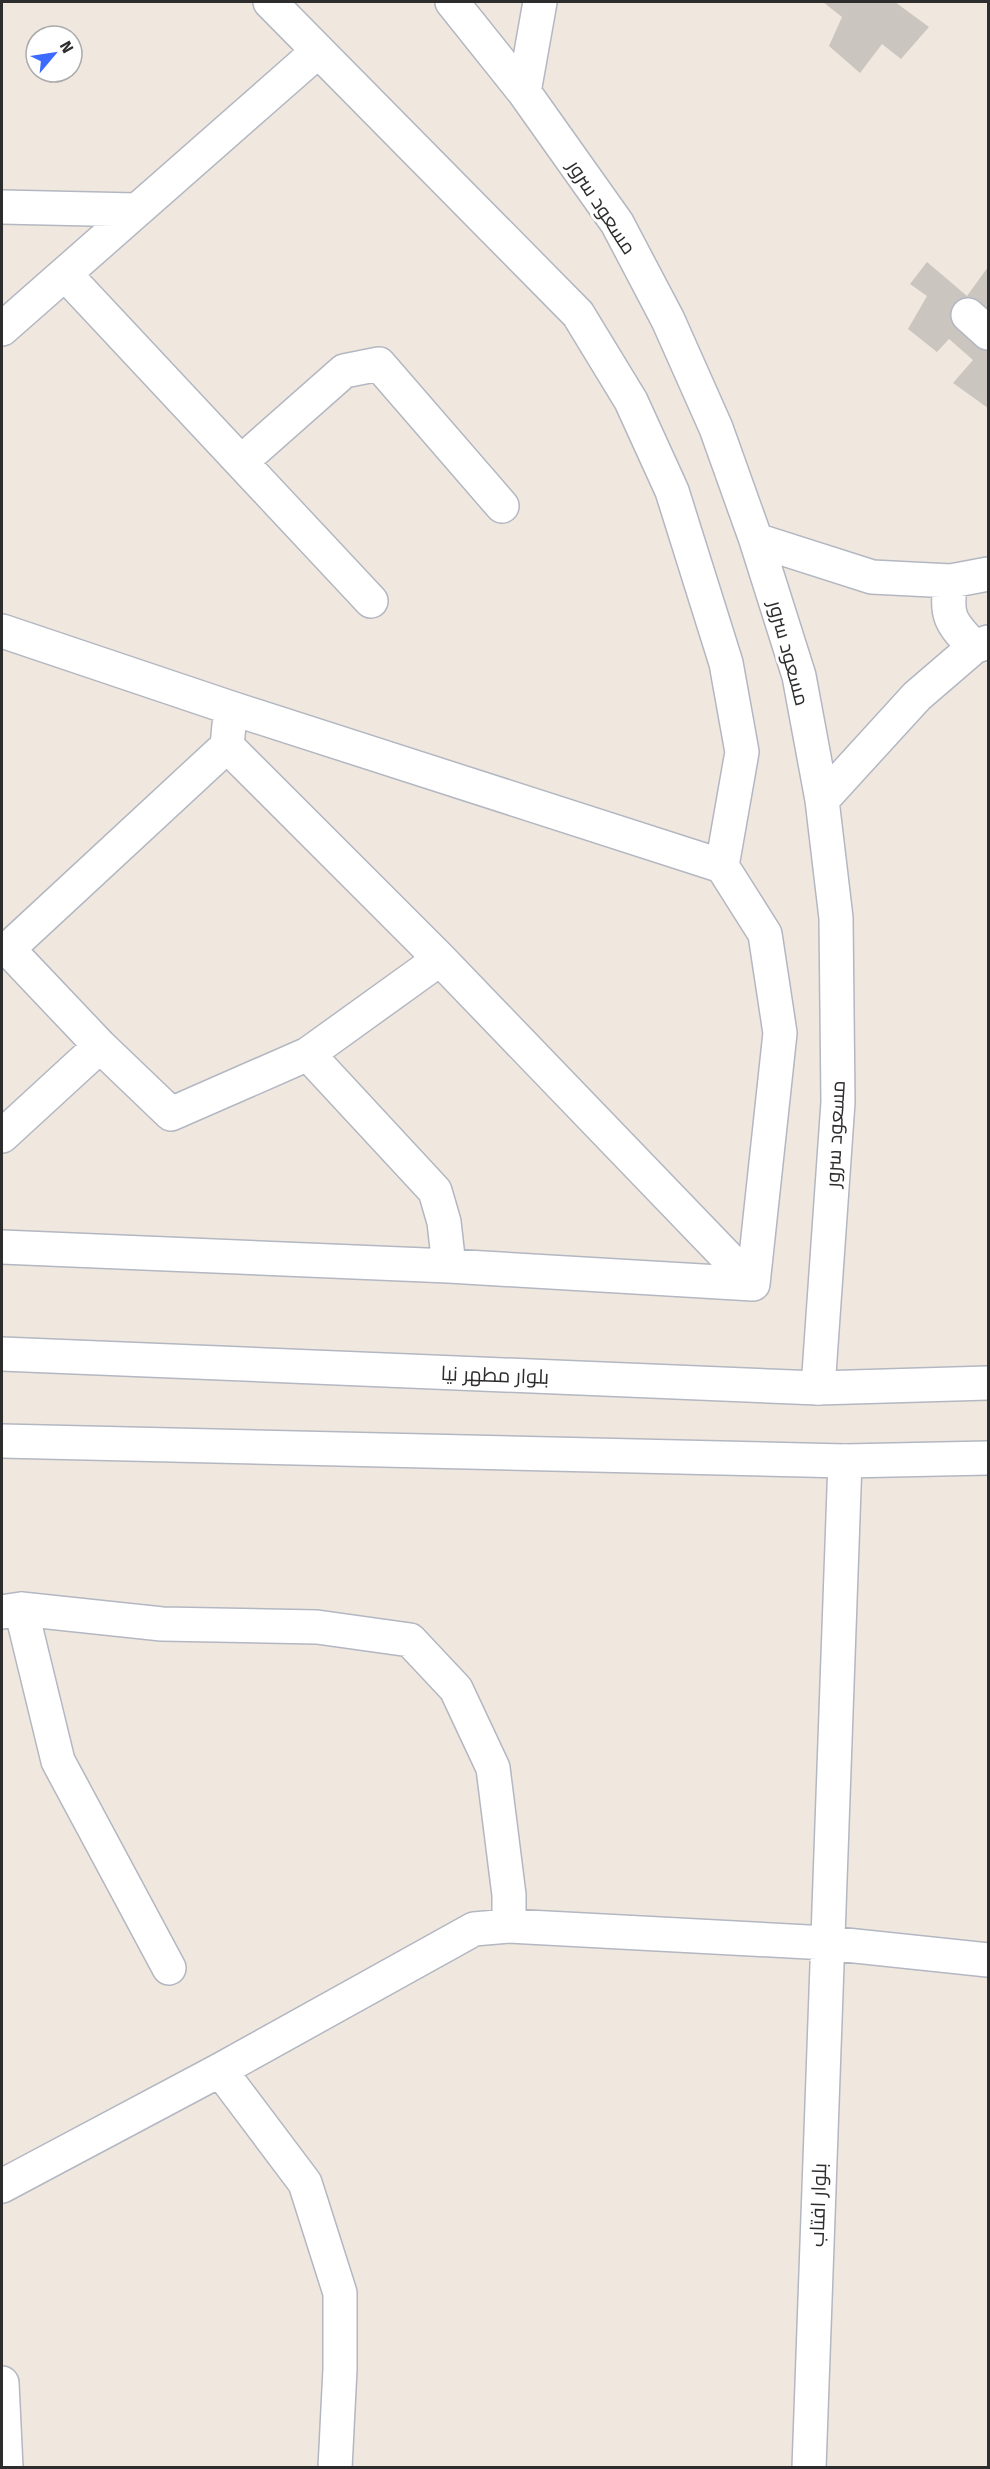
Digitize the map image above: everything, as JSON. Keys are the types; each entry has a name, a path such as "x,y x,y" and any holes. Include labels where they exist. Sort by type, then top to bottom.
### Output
{"street":[{"path":"270,2 578,314 631,401 672,490 726,663 742,752 722,866"},
{"name":"مسعود سرور","path":"452,2 524,92 617,224 668,320 716,428 756,540 799,676 822,800 836,918 838,1102 818,1388"},
{"path":"524,92 540,2"},
{"path":"2,329 317,52"},
{"path":"2,207 136,210"},
{"path":"65,274 371,601"},
{"path":"241,462 344,371 379,363 502,506"},
{"path":"756,540 872,577 951,581 988,574"},
{"path":"822,800 917,696 981,644 954,625 947,604 951,581"},
{"path":"2,631 231,708 722,866 765,934 780,1033 753,1284"},
{"path":"231,708 227,746 8,949 100,1046 171,1114 308,1054 440,959"},
{"path":"227,746 440,959 753,1284"},
{"path":"2,1136 100,1046"},
{"path":"308,1054 435,1191 444,1222 449,1266"},
{"path":"2,1247 449,1266 753,1284"},
{"name":"بلوار مطهر نیا","path":"2,1354 818,1388 988,1383"},
{"path":"2,1441 844,1461 988,1458"},
{"name":"بلوار افتاب","path":"809,2468 844,1461"},
{"path":"169,1968 58,1761 11,1610 162,1624 317,1627 410,1640 456,1689 493,1768 509,1895 509,1926"},
{"path":"2,2186 220,2070 474,1929 509,1926 827,1943 988,1960"},
{"path":"220,2070 305,2183 340,2293 340,2369 335,2468"},
{"path":"2,2383 6,2468"}],"building":[{"path":"823,2 895,2 929,27 901,59 882,44 860,73 829,46 842,17"},
{"path":"927,262 967,296 988,267 988,408 953,383 973,360 949,339 937,352 908,329 927,296 910,284"}]}
